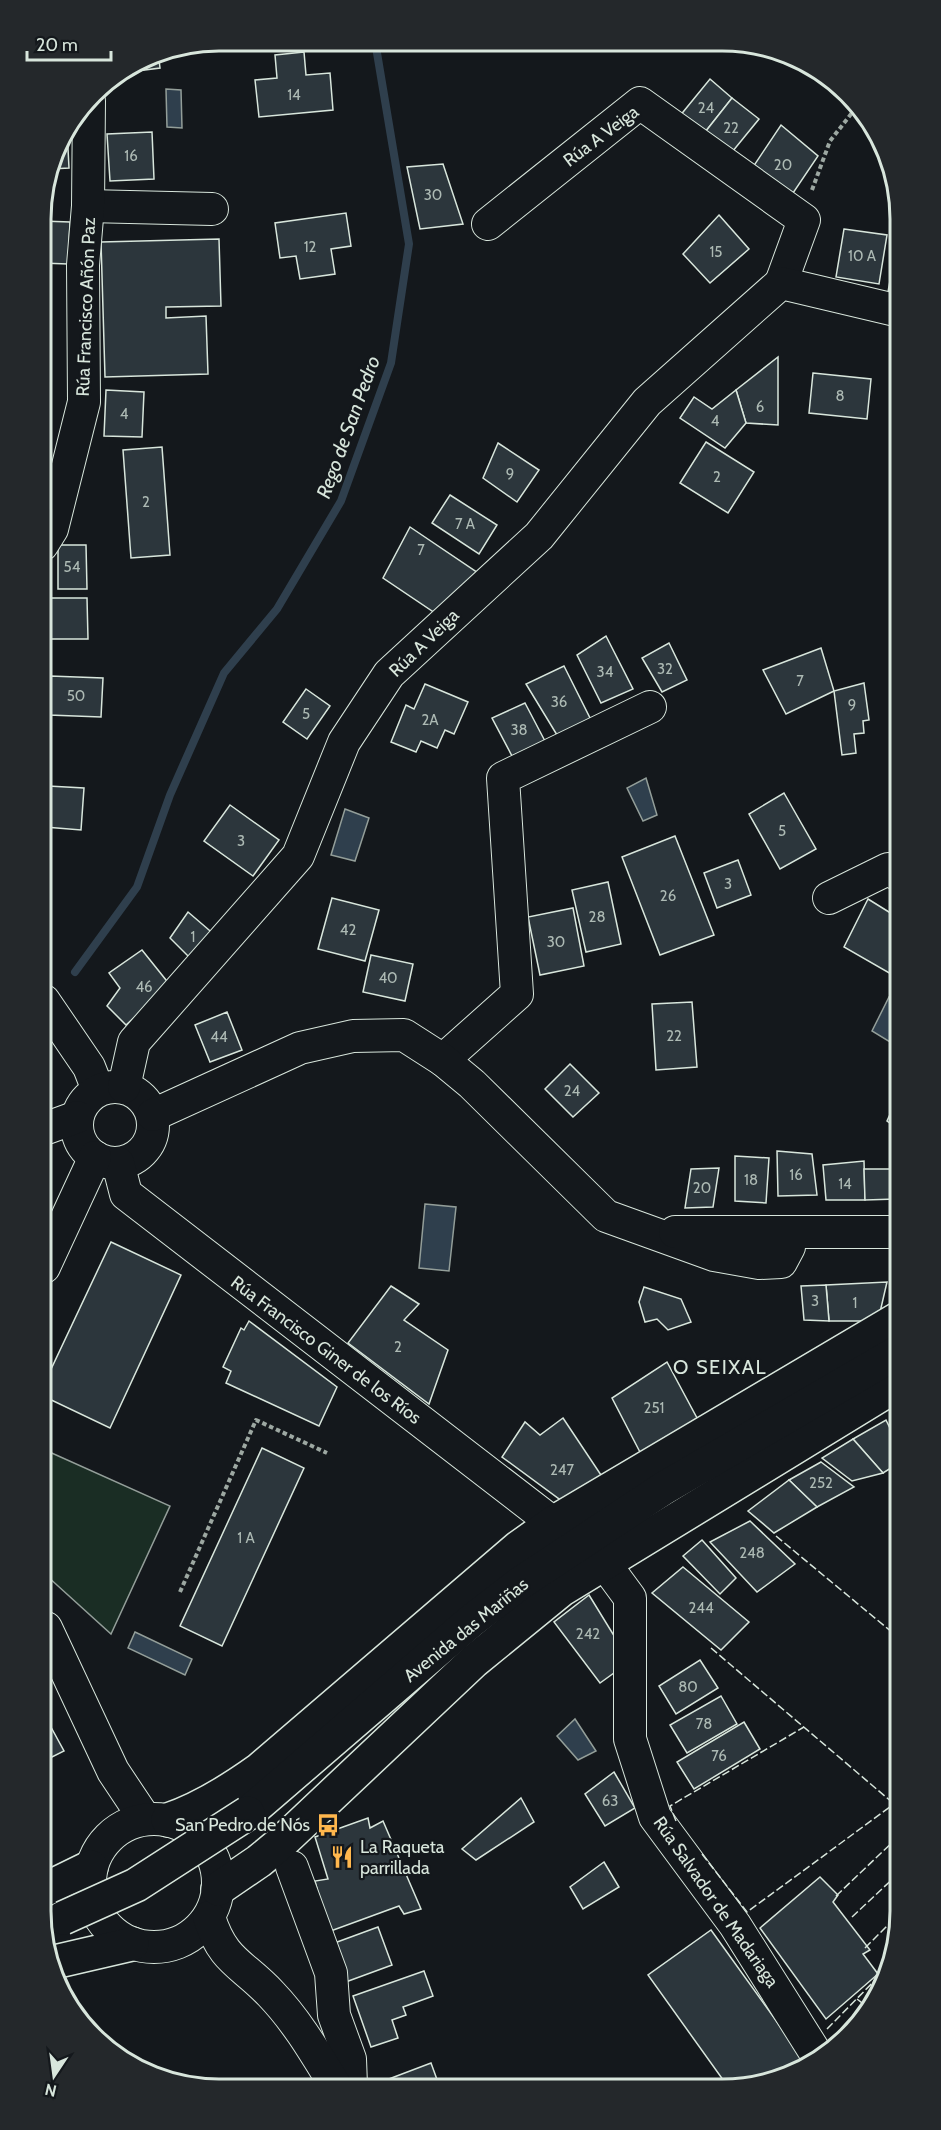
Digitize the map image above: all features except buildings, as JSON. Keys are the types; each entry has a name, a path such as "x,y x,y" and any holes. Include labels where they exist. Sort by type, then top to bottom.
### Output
{"main road":[{"path":"157,1819 208,1802 259,1770 518,1548 553,1523 890,1324"},
{"name":"Avenida das Mariñas","path":"55,1920 136,1885 248,1813 471,1621 519,1584 664,1488 890,1357"},
{"path":"214,1903 474,1661 561,1590 890,1389"},
{"path":"51,1887 91,1867"},
{"path":"59,1961 132,1944"}],"street":[{"name":"Rúa A Veiga","path":"111,1088 134,1042 298,856 344,742 389,674 539,536 647,402 781,284 804,220 640,102 488,224"},
{"name":"Rúa Francisco Añón Paz","path":"51,529 84,402 83,265 88,206 89,113"},
{"name":"Rúa Francisco Añón Paz","path":"88,206 212,209"},
{"path":"781,284 890,309"},
{"path":"443,1060 517,994 503,778 650,707"},
{"path":"829,898 888,869 890,870"},
{"path":"51,1012 89,1067 111,1088 142,1097 153,1115 154,1129 150,1142 131,1160 106,1160 80,1140 77,1117 81,1106 111,1088"},
{"path":"153,1115 300,1048 353,1036 404,1035 443,1060 472,1084 606,1215 645,1232 714,1255 759,1263 781,1262 789,1247 783,1232 890,1232"},
{"path":"51,1126 77,1117"},
{"path":"51,1255 106,1160"},
{"name":"Rúa Francisco Giner de los Ríos","path":"106,1160 126,1194 553,1523"},
{"name":"Rúa Salvador de Madariaga","path":"605,1564 630,1598 630,1739 655,1817 735,1925 815,2051"},
{"path":"51,1639 113,1772 157,1819"},
{"path":"108,1837 113,1816 113,1772"},
{"path":"214,1903 188,1938 175,1944 153,1947 132,1944 115,1935 97,1913 89,1886 91,1867 97,1851 119,1828 157,1819 186,1826 201,1838 218,1870 214,1903 217,1941 239,1967 271,1994 306,2038 331,2079"},
{"path":"292,1867 331,1973 334,2015 350,2059 351,2079"},
{"path":"175,1944 239,1967"},
{"path":"306,2038 334,2015"}],"path":[{"path":"804,220 811,191 830,141 852,113"},
{"path":"180,1592 256,1420 327,1453"}],"green space":[{"path":"51,1453 170,1506 111,1634 51,1580"}],"water":[{"path":"166,89 181,90 182,128 167,127"},
{"path":"646,778 657,815 643,821 627,788"},
{"path":"345,809 369,818 355,861 331,855"},
{"path":"889,997 890,998 890,1042 872,1031"},
{"path":"425,1204 456,1207 449,1271 419,1268"},
{"path":"135,1632 192,1659 185,1675 128,1648"},
{"path":"575,1719 596,1751 578,1760 557,1736"}],"waterway":[{"name":"Rego de San Pedro","path":"75,972 137,887 170,795 224,673 277,609 341,501 391,363 409,244 377,51"}],"fence":[{"path":"776,1536 890,1631"},
{"path":"711,1648 890,1800"},
{"path":"676,1821 670,1806 804,1727"},
{"path":"702,1854 747,1912 890,1807"},
{"path":"836,1896 890,1845"},
{"path":"852,1917 890,1881"},
{"path":"865,1948 890,1923"},
{"path":"827,2029 874,1981"},
{"path":"857,1999 862,2003"}],"place":[{"name":"San Pedro de Nós","path":"328,1825"},
{"name":"La Raqueta parrillada","path":"342,1857"}],"district":[{"name":"O SEIXAL","path":"720,1367"}]}
